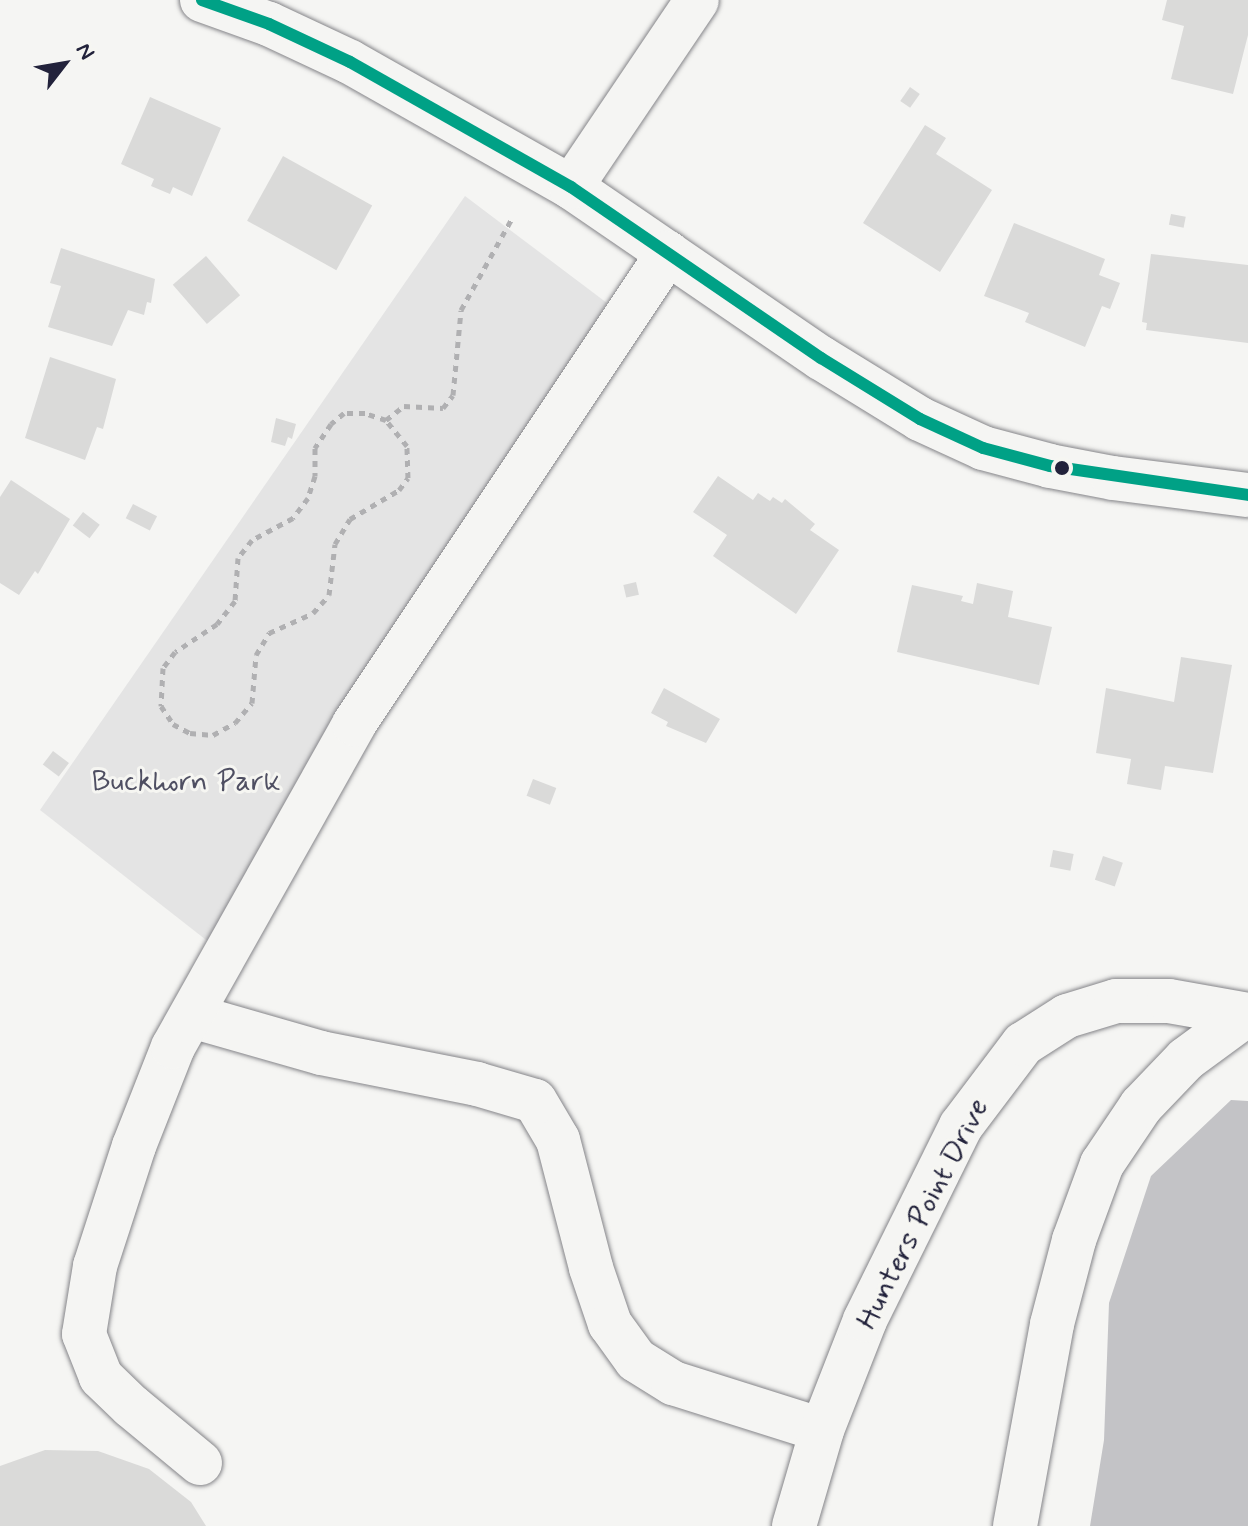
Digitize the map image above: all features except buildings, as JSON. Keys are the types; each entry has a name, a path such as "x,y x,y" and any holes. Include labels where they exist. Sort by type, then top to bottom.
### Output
{"street":[{"path":"202,0 269,24 350,62 571,187 821,358 920,419 983,448 1113,478 1248,495"},
{"path":"571,187 697,0"},
{"path":"200,1463 101,1377 84,1334 95,1266 134,1146 173,1047 354,724 668,253"},
{"name":"Hunters Point Drive","path":"794,1526 822,1430 865,1320 961,1126 1023,1044 1067,1016 1116,1001 1169,1001 1247,1015"},
{"path":"1015,1526 1052,1324 1074,1240 1102,1164 1141,1106 1186,1059 1247,1015"},
{"path":"192,1016 321,1053 477,1084 535,1101 558,1140 591,1268 610,1324 636,1360 673,1383 822,1430"}],"path":[{"path":"386,420 404,406 443,408 453,395 461,310 511,220"},
{"path":"344,413 365,413 386,420 407,446 408,478 399,490 350,519 335,544 329,595 313,613 269,633 256,655 252,703 235,723 213,735 190,733 173,724 161,706 163,668 175,652 217,624 235,601 238,558 252,540 293,518 308,498 315,476 315,448 331,424 344,413"}],"green space":[{"name":"Buckhorn Park","path":"465,196 607,303 210,943 40,810"}],"shaded area":[{"path":"1231,1100 1248,1101 1248,1526 1090,1526 1104,1440 1109,1303 1151,1176"}],"transit line":[{"path":"202,0 269,24 350,62 571,187 821,358 920,419 983,448 1050,466 1248,495"}]}
